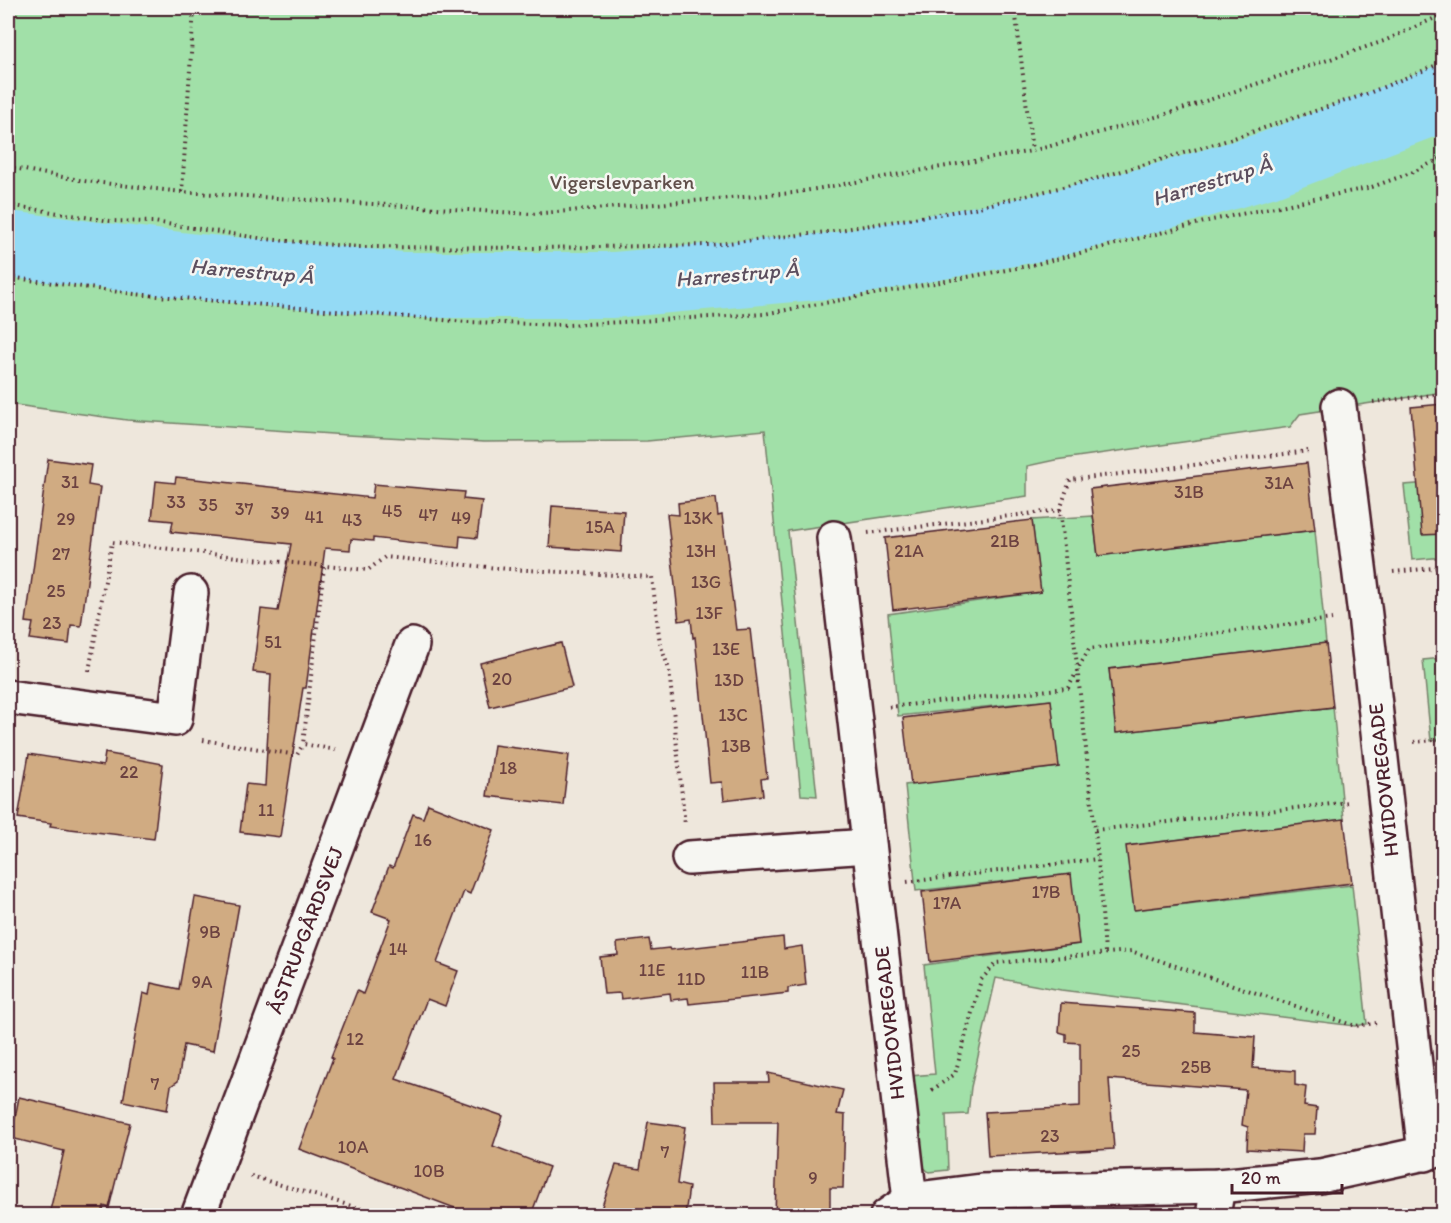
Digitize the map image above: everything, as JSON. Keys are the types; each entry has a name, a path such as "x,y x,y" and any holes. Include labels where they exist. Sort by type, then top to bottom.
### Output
{"street":[{"name":"HVIDOVREGADE","path":"834,538 899,1114 898,1208 981,1191 1216,1201 1434,1152 1410,1019 1340,406"},
{"path":"8,697 175,719 191,592"},
{"name":"ÅSTRUPGÅRDSVEJ","path":"198,1215 412,645"},
{"path":"689,858 869,846"}],"path":[{"path":"182,192 194,8"},
{"path":"1016,8 1032,151"},
{"path":"8,167 85,181 182,192 531,214 793,193 1032,151 1170,113 1384,41 1443,14"},
{"path":"8,205 110,221 154,222 266,238 358,246 536,248 710,245 826,232 970,209 1088,181 1250,133 1369,93 1443,62"},
{"path":"8,276 134,294 467,322 568,325 764,314 1028,266 1212,220 1372,187 1413,172 1443,157"},
{"path":"1340,406 1443,394"},
{"path":"1105,952 1098,859 1060,510 1070,480 1344,447"},
{"path":"834,538 1060,510"},
{"path":"175,719 191,738 297,755 303,744 324,567"},
{"path":"1360,575 1443,567"},
{"path":"854,711 1068,688 1089,648 1365,615"},
{"path":"303,744 371,755"},
{"path":"1095,830 1385,799"},
{"path":"874,886 1098,859"},
{"path":"899,1114 955,1074 981,980 996,963 1131,951 1355,1026 1410,1019"},
{"path":"216,1166 385,1215"}],"green space":[{"name":"Vigerslevparken","path":"8,8 1443,8 1443,392 1300,414 1290,427 1055,460 1027,466 1027,496 788,531 817,796 801,795 765,430 647,441 484,442 127,420 8,404"},
{"path":"1443,482 1443,557 1412,560 1404,485"},
{"path":"1093,516 1098,556 1315,530 1326,643 1109,669 1117,733 1333,707 1344,819 1127,846 1135,910 1352,885 1367,1024 1355,1026 1061,990 996,978 971,1087 968,1114 946,1115 948,1170 929,1172 921,1165 909,1076 935,1074 924,965 1079,944 1070,874 916,891 905,785 1059,767 1050,700 898,716 888,614 1040,592 1032,520"},
{"path":"1443,658 1443,739 1431,741 1423,660"}],"building":[{"path":"1443,404 1443,534 1422,535 1411,407"},
{"path":"48,459 91,465 88,485 100,487 81,626 71,625 69,644 30,639 33,623 26,622"},
{"path":"1307,463 1315,530 1098,556 1090,489"},
{"path":"176,477 372,498 374,484 464,492 463,499 482,501 477,538 460,536 459,548 373,538 373,541 351,539 350,550 325,548 306,688 303,688 280,837 240,832 246,784 265,786 271,674 253,672 261,609 278,611 291,544 171,532 173,521 152,519 156,481 175,483"},
{"path":"716,498 718,516 722,515 736,630 750,629 767,778 761,779 763,795 724,800 722,782 710,783 695,637 693,638 691,619 679,621 667,514 679,515 678,503"},
{"path":"552,506 624,511 621,552 549,547"},
{"path":"1032,520 1041,592 893,610 885,538"},
{"path":"561,643 572,687 490,707 480,663"},
{"path":"1326,643 1333,707 1116,733 1109,669"},
{"path":"1051,700 1059,767 911,785 903,718"},
{"path":"494,745 569,755 563,805 487,796"},
{"path":"105,753 163,764 154,839 50,826 51,823 18,818 29,754 103,766"},
{"path":"428,804 494,830 470,894 464,891 437,963 458,971 445,1006 427,999 396,1079 503,1116 493,1146 549,1167 531,1215 473,1215 299,1149 357,991 363,994 391,919 372,912 389,866 393,868 413,814 423,818"},
{"path":"1344,819 1352,883 1134,910 1126,846"},
{"path":"1071,874 1079,944 930,962 922,892"},
{"path":"195,897 239,905 213,1051 184,1045 178,1081 171,1086 167,1110 123,1101 143,993 149,995 151,983 179,989"},
{"path":"783,937 784,949 802,946 806,985 788,988 788,993 689,1004 688,998 671,1000 670,993 621,999 620,993 604,994 600,957 618,955 617,943 649,939 651,950 669,948 670,950"},
{"path":"1061,1003 1195,1013 1195,1032 1255,1037 1253,1068 1295,1071 1295,1085 1306,1087 1304,1106 1317,1108 1315,1134 1303,1134 1302,1152 1247,1149 1248,1127 1242,1125 1246,1090 1109,1079 1114,1149 988,1156 985,1112 1080,1107 1080,1043 1066,1042 1066,1034 1059,1032"},
{"path":"768,1073 843,1090 837,1114 845,1115 843,1188 830,1188 830,1215 775,1215 778,1122 715,1122 714,1082 769,1082"},
{"path":"19,1097 130,1123 109,1208 104,1206 102,1215 49,1215 64,1151 11,1138"},
{"path":"648,1122 685,1127 677,1184 689,1187 685,1215 599,1215 616,1165 640,1169"}],"waterway":[{"name":"Harrestrup Å","path":"8,244 188,266 404,285 613,285 839,265 1038,228 1156,198 1268,165 1444,98"}]}
